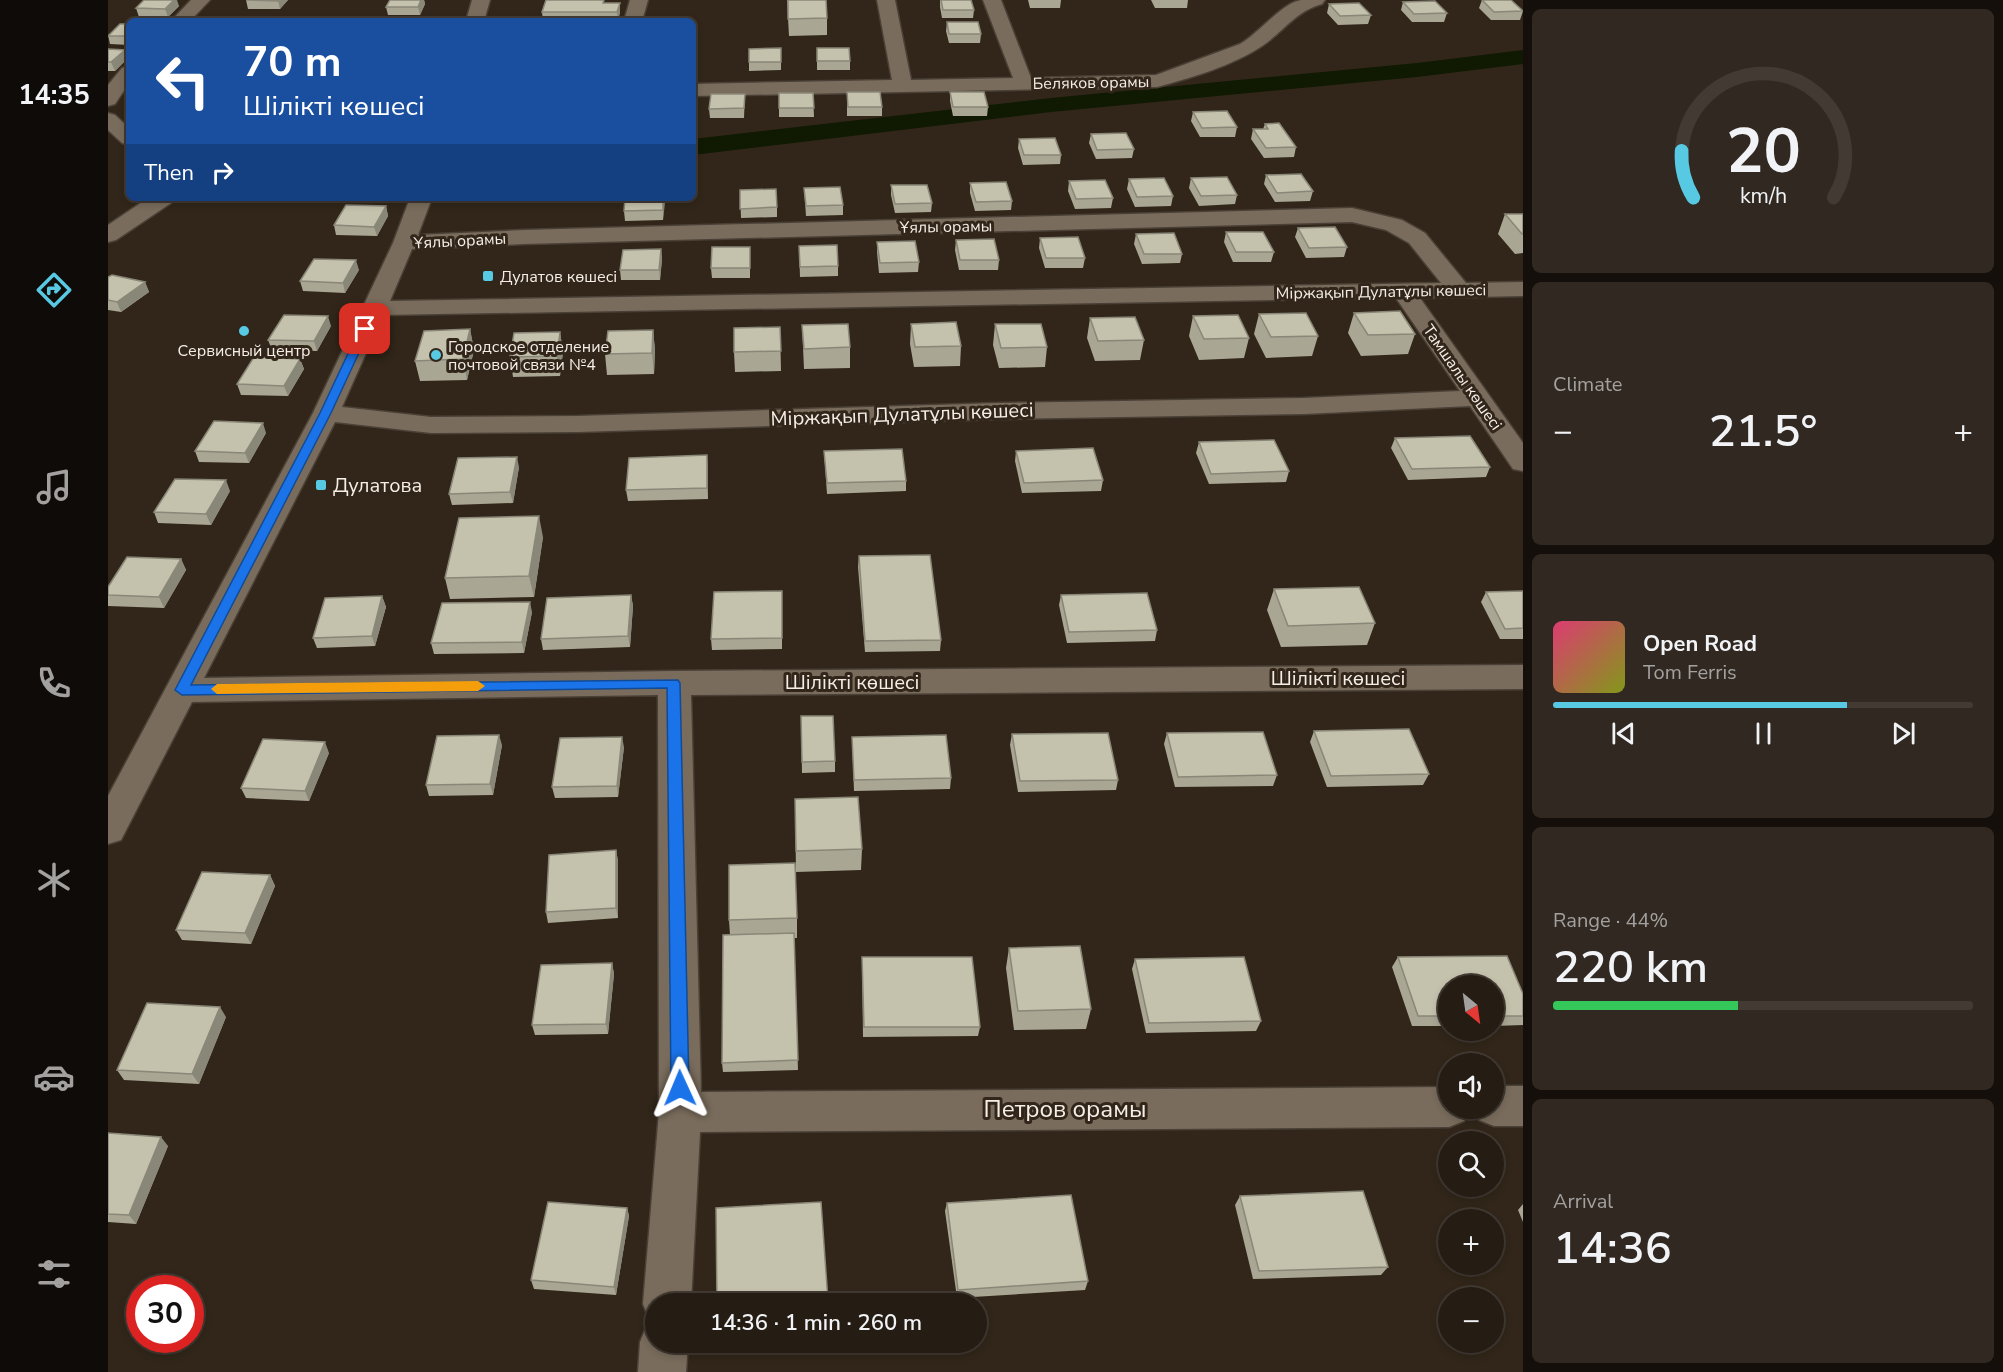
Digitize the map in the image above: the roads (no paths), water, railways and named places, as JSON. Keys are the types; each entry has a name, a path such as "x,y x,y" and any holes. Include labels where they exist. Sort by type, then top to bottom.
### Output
{"street":[{"path":"183,18 201,0"},
{"path":"476,18 481,0"},
{"path":"634,18 639,0"},
{"path":"886,0 903,86"},
{"name":"Беляков орамы","path":"992,0 1024,83"},
{"name":"Беляков орамы","path":"696,90 1157,81 1186,73 1254,43 1295,9 1316,0"},
{"path":"108,100 126,76"},
{"path":"108,119 126,136"},
{"path":"108,235 159,201"},
{"path":"108,830 326,413 404,243 420,201"},
{"name":"Ұялы орамы","path":"404,243 524,237 1352,215 1394,225 1417,238 1459,290"},
{"name":"Міржақып Дулатұлы көшесі","path":"375,308 1523,289"},
{"name":"Тамшалы көшесі","path":"1403,291 1523,463"},
{"name":"Міржақып Дулатұлы көшесі","path":"326,413 431,425 567,424 1013,411 1304,406 1478,398"},
{"name":"Шілікті көшесі","path":"182,690 674,683 1523,677"},
{"path":"668,1293 680,1112 674,683"},
{"path":"1504,1107 1523,1106"},
{"name":"Петров орамы","path":"680,1112 1438,1107"},
{"path":"662,1372 663,1353"}],"waterway":[{"path":"696,147 1051,105 1417,70 1523,57"}],"place":[{"name":"Дулатов көшесі","path":"488,276"},
{"name":"Сервисный центр","path":"244,331"},
{"name":"Городское отделение почтовой связи №4","path":"436,355"},
{"name":"Дулатова","path":"321,485"}]}
